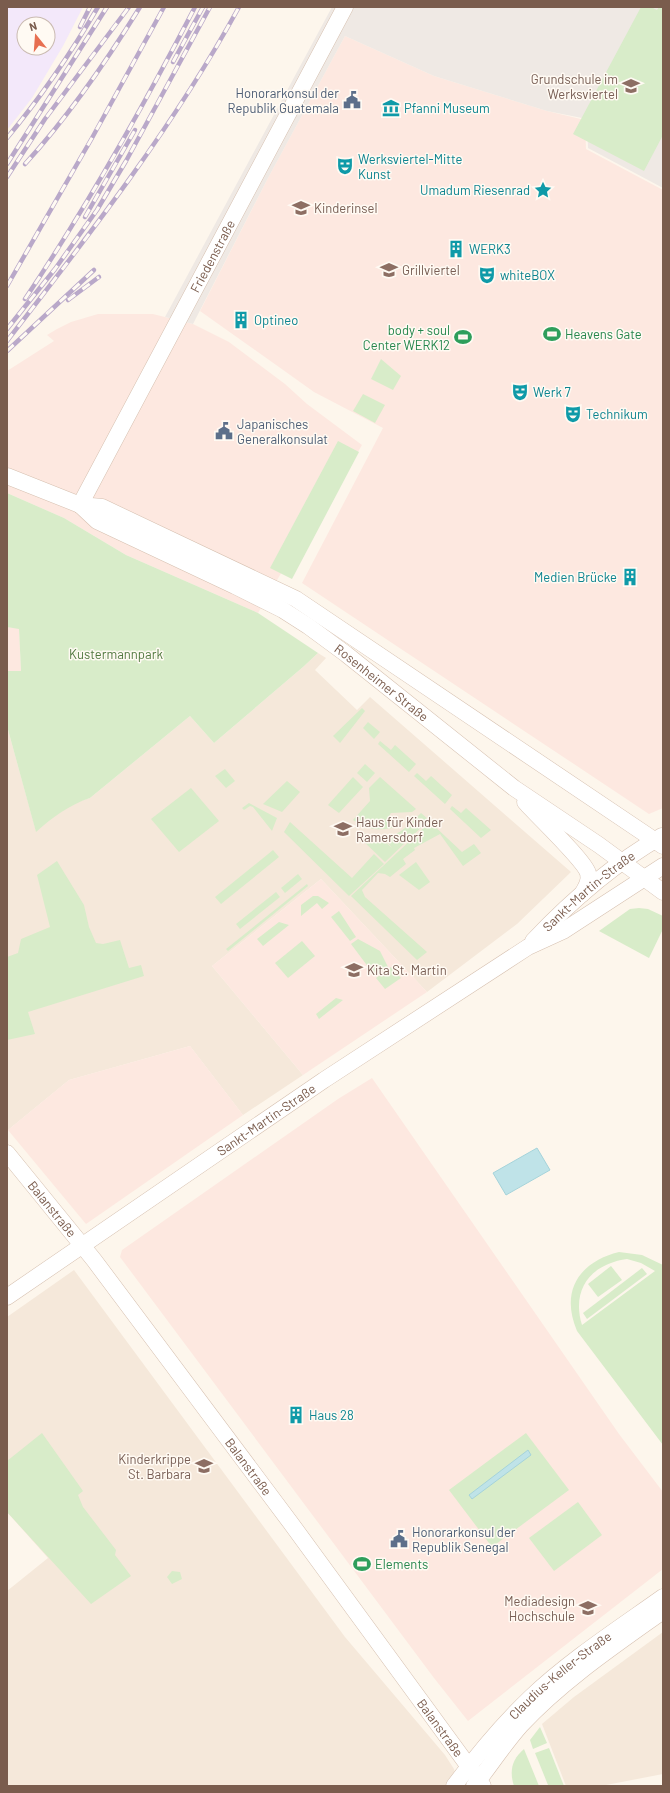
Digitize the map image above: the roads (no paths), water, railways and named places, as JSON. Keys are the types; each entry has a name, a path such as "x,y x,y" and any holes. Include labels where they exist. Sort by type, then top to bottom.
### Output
{"street":[{"name":"Friedenstraße","path":"80,505 345,7"},
{"name":"Rosenheimer Straße","path":"7,476 80,505 102,507 296,599 660,841"},
{"name":"Rosenheimer Straße","path":"80,505 97,521 235,586 283,610 308,626 346,654 514,788 622,861 663,892"},
{"path":"514,788 538,817 581,862 588,873 588,880 581,895"},
{"name":"Sankt-Martin-Straße","path":"528,947 552,921 622,861 660,841"},
{"name":"Sankt-Martin-Straße","path":"7,1297 324,1080 528,947 563,931 663,866"},
{"name":"Balanstraße","path":"7,1154 83,1245 469,1766 479,1784"},
{"name":"Claudius-Keller-Straße","path":"454,1786 500,1728 531,1697 564,1669 663,1597"},
{"name":"Claudius-Keller-Straße","path":"479,1784 519,1727 550,1696 663,1611"}],"water":[{"path":"537,1148 550,1170 506,1195 493,1173"},
{"path":"528,1450 531,1455 472,1499 469,1495"}],"railway":[{"path":"80,27 90,7"},
{"path":"7,138 32,107 55,74 98,7"},
{"path":"7,164 107,7"},
{"path":"7,177 45,119 129,7"},
{"path":"25,164 41,146 86,88 140,7"},
{"path":"7,286 92,138 164,7"},
{"path":"25,299 93,192 195,7"},
{"path":"173,62 203,7"},
{"path":"7,329 55,269 97,210 126,161 210,7"},
{"path":"7,341 100,220 159,137 214,51 239,7"},
{"path":"85,217 135,130"},
{"path":"7,351 94,270"},
{"path":"68,300 99,277"}],"place":[{"name":"Grundschule im Werksviertel","path":"631,86"},
{"name":"Honorarkonsul der Republik Guatemala","path":"352,100"},
{"name":"Pfanni Museum","path":"391,108"},
{"name":"Werksviertel-Mitte Kunst","path":"345,166"},
{"name":"Umadum Riesenrad","path":"543,190"},
{"name":"Kinderinsel","path":"301,208"},
{"name":"WERK3","path":"456,249"},
{"name":"Grillviertel","path":"389,270"},
{"name":"whiteBOX","path":"487,275"},
{"name":"Optineo","path":"241,320"},
{"name":"Heavens Gate","path":"552,334"},
{"name":"body + soul Center WERK12","path":"463,337"},
{"name":"Werk 7","path":"520,392"},
{"name":"Technikum","path":"573,414"},
{"name":"Japanisches Generalkonsulat","path":"224,431"},
{"name":"Medien Brücke","path":"630,577"},
{"name":"Haus für Kinder Ramersdorf","path":"343,829"},
{"name":"Kita St. Martin","path":"354,970"},
{"name":"Haus 28","path":"296,1415"},
{"name":"Kinderkrippe St. Barbara","path":"204,1466"},
{"name":"Honorarkonsul der Republik Senegal","path":"399,1539"},
{"name":"Elements","path":"362,1564"},
{"name":"Mediadesign Hochschule","path":"588,1608"}],"park label":[{"name":"Kustermannpark","path":"116,654"}]}
